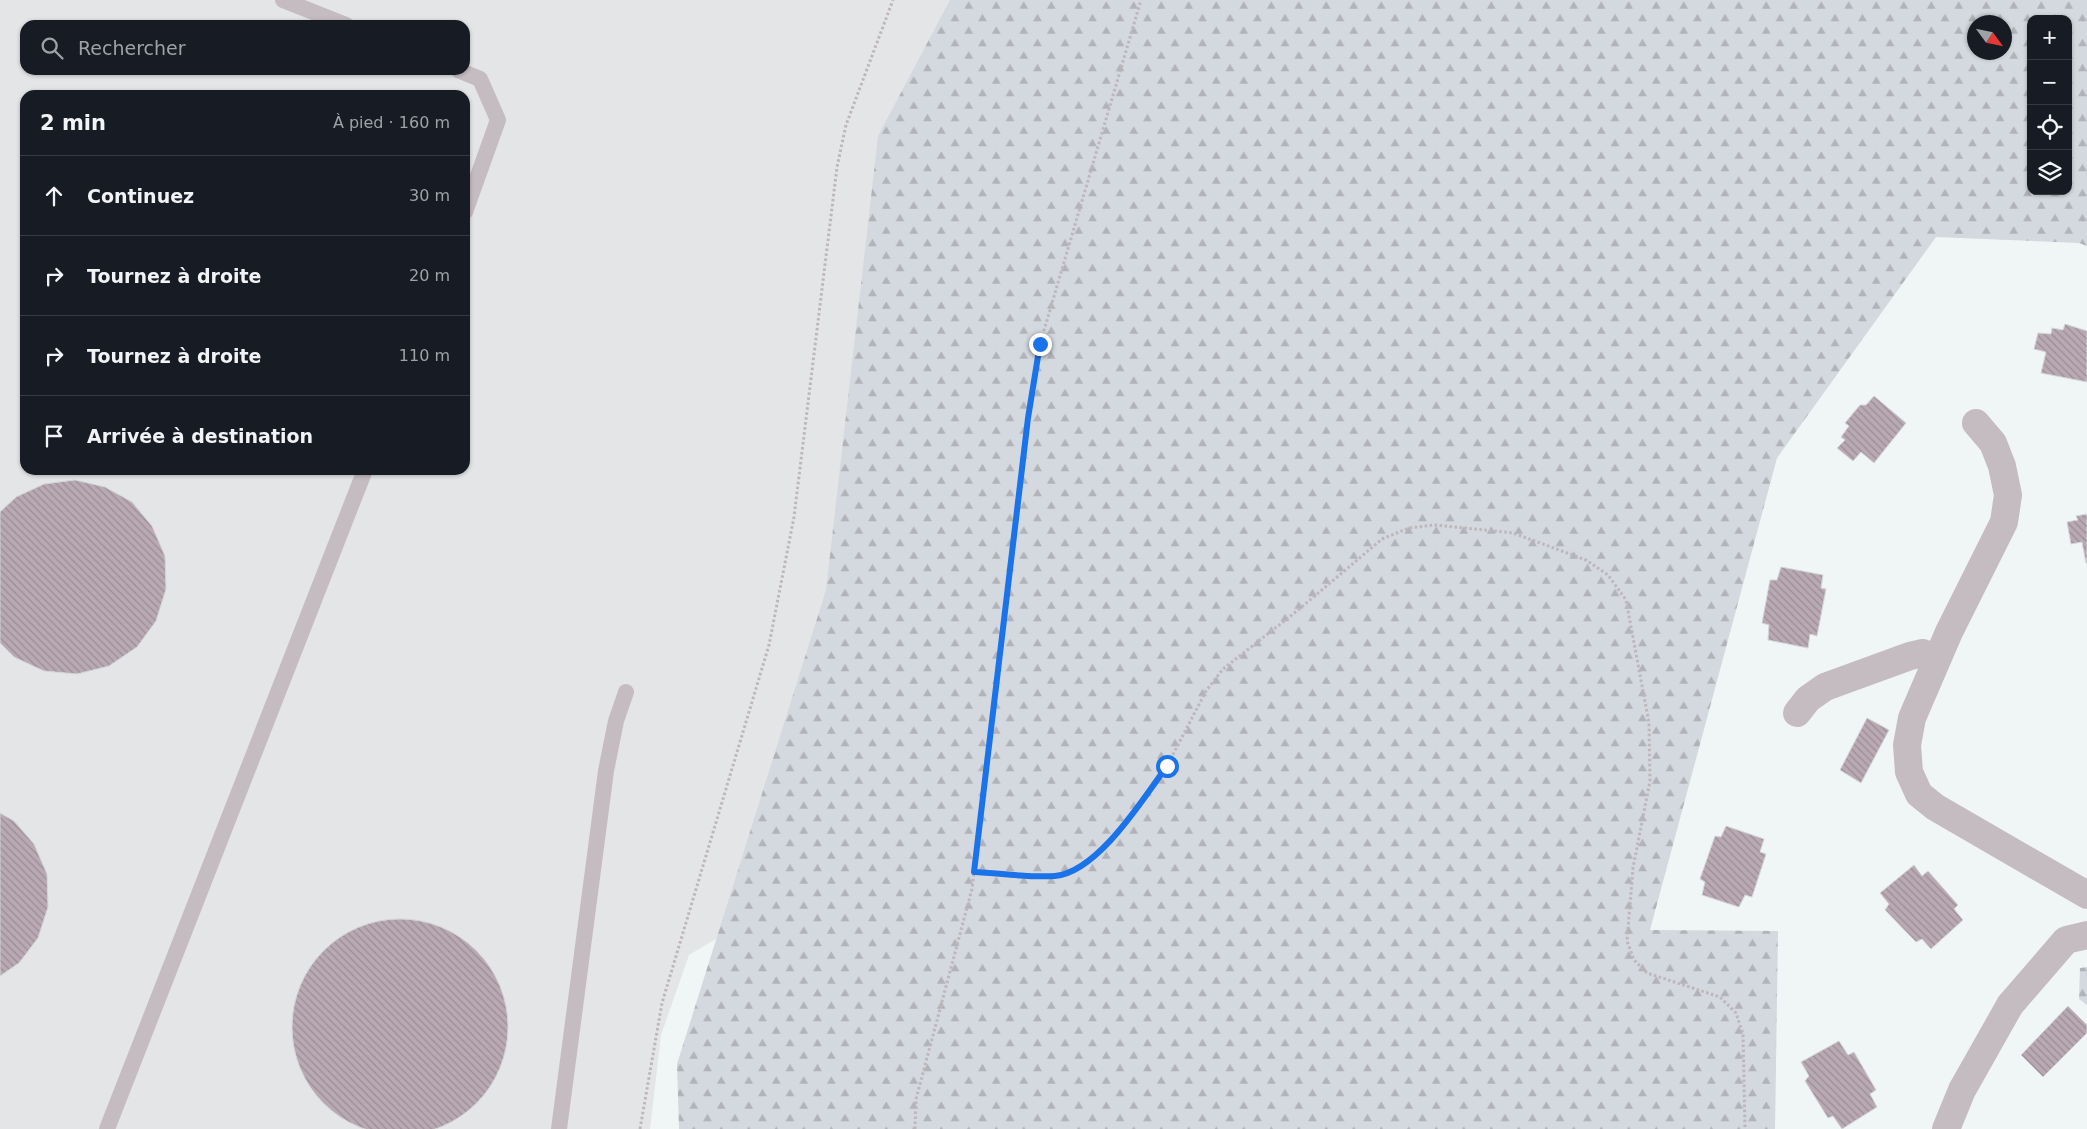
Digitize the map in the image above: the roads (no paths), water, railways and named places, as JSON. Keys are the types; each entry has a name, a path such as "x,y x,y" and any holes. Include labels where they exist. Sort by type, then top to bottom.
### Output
{"street":[{"path":"1976,423 1993,443 2002,466 2008,495 2004,522 1949,632 1912,718 1907,745 1909,772 1920,794 1935,807 2087,895"},
{"path":"1797,713 1808,700 1825,687 1910,656 1923,653 1937,659"},
{"path":"1946,1129 1962,1090 2010,1005 2066,940 2087,935"}],"lane":[{"path":"283,0 333,20"},
{"path":"470,75 480,79 498,120 470,198"},
{"path":"107,1129 363,475"},
{"path":"559,1129 606,771 616,720 626,692"}]}
